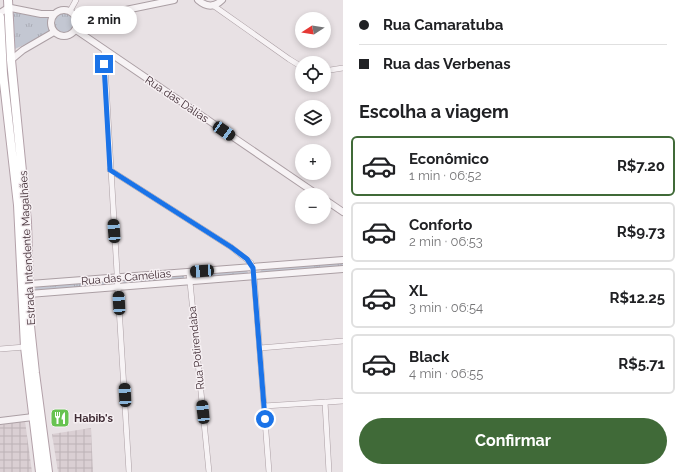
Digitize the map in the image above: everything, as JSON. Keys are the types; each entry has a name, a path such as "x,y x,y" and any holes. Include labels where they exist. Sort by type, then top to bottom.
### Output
{"main road":[{"name":"Estrada Intendente Magalhães","path":"8,4 11,60 27,222 30,284 29,294 35,374 48,472"},
{"name":"Estrada Intendente Magalhães","path":"0,17 3,74 18,205 25,347 40,472"}],"street":[{"path":"70,11 76,0"},
{"path":"77,20 174,0"},
{"path":"198,0 208,6 214,6 295,63"},
{"path":"214,6 222,0"},
{"path":"0,13 8,4 41,14 54,14 63,9 73,13 77,20 76,30 71,35 64,36 54,32 51,21 54,14"},
{"name":"Rua das Dálias","path":"76,30 308,188"},
{"path":"11,60 23,50 54,32"},
{"path":"104,49 129,472"},
{"path":"331,70 343,68"},
{"path":"110,170 231,247 247,259 253,268 270,472"},
{"path":"331,204 343,212"},
{"name":"Rua das Camélias","path":"30,284 343,260"},
{"name":"Rua das Camélias","path":"29,294 343,269"},
{"name":"Rua Potirendaba","path":"189,272 209,472"},
{"path":"260,348 343,341"},
{"path":"0,349 25,347"},
{"path":"264,406 343,400"},
{"path":"325,402 329,472"},
{"path":"0,421 33,417"}],"shaded area":[{"path":"25,421 32,472 0,472 0,425"},
{"path":"91,428 93,472 58,472 52,434"}],"green space":[{"path":"10,11 45,17 60,13 68,13 71,15 74,24 71,31 54,31 15,49"},
{"path":"343,262 343,267 261,274 260,272 262,269"},
{"path":"245,270 248,272 247,275 196,279 193,276 194,274"},
{"path":"184,275 184,279 124,285 123,283 125,279"},
{"path":"113,280 115,284 36,291 35,289 37,286"}],"place":[{"name":"Habib's","path":"60,418"}],"route":[{"path":"104,64 110,170 231,247 251,263 254,276 265,419"}]}
